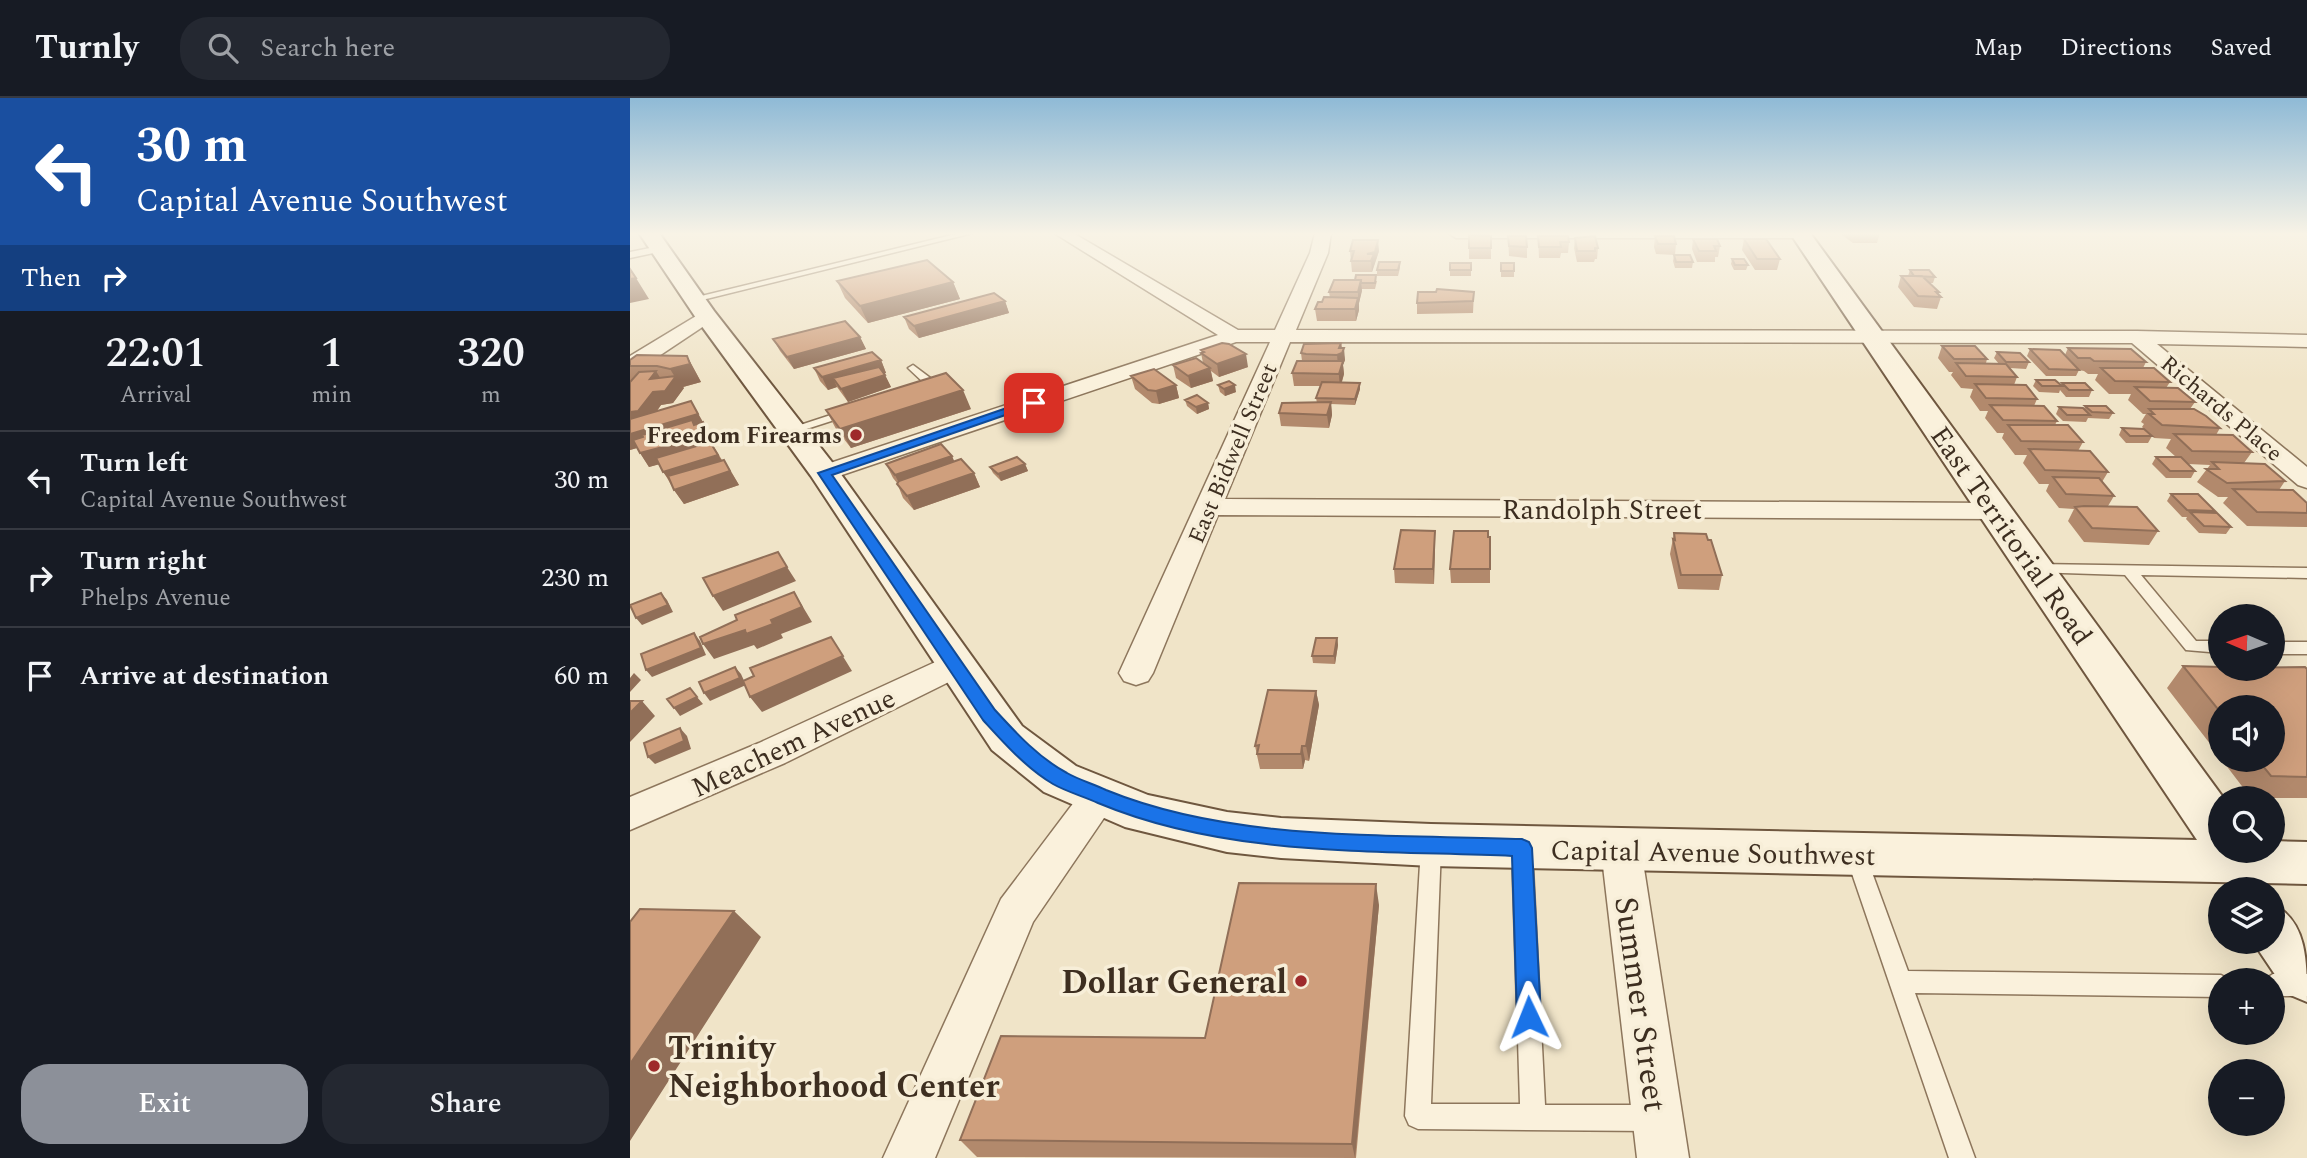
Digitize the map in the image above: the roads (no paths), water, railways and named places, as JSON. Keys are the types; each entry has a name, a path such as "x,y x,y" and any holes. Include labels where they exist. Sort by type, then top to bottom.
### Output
{"main road":[{"name":"Capital Avenue Southwest","path":"678,282 824,473 955,666 1007,737 1060,779 1142,813 1227,832 1282,838 1431,845 2208,860"},
{"name":"East Territorial Road","path":"1835,282 2208,815"},
{"name":"Capital Avenue Southwest","path":"2285,862 2307,863"},
{"path":"2285,945 2307,976"}],"street":[{"path":"1145,282 1234,336"},
{"name":"East Bidwell Street","path":"1136,673 1306,282"},
{"path":"630,365 700,308"},
{"path":"824,473 1234,336 2137,337 2307,341"},
{"name":"Richards Place","path":"2137,337 2307,480"},
{"name":"Randolph Street","path":"1209,507 1995,511"},
{"name":"Meachem Avenue","path":"630,814 772,753 955,666"},
{"path":"909,1158 1016,912 1100,796"},
{"name":"Summer Street","path":"1620,849 1660,1138"}],"lane":[{"path":"700,308 792,282"},
{"path":"907,393 933,385 913,368"},
{"path":"792,430 856,410"},
{"path":"2036,569 2307,573"},
{"path":"2129,570 2192,646 2208,647"},
{"path":"2286,648 2307,648"},
{"path":"1431,845 1418,1116 1533,1117 1660,1138"},
{"path":"1522,848 1533,1117"},
{"path":"1856,855 1962,1158"},
{"path":"1900,982 2208,986"},
{"path":"2285,985 2307,985"}],"place":[{"name":"Freedom Firearms","path":"856,435"},
{"name":"Dollar General","path":"1301,981"},
{"name":"Trinity Neighborhood Center","path":"654,1066"}]}
